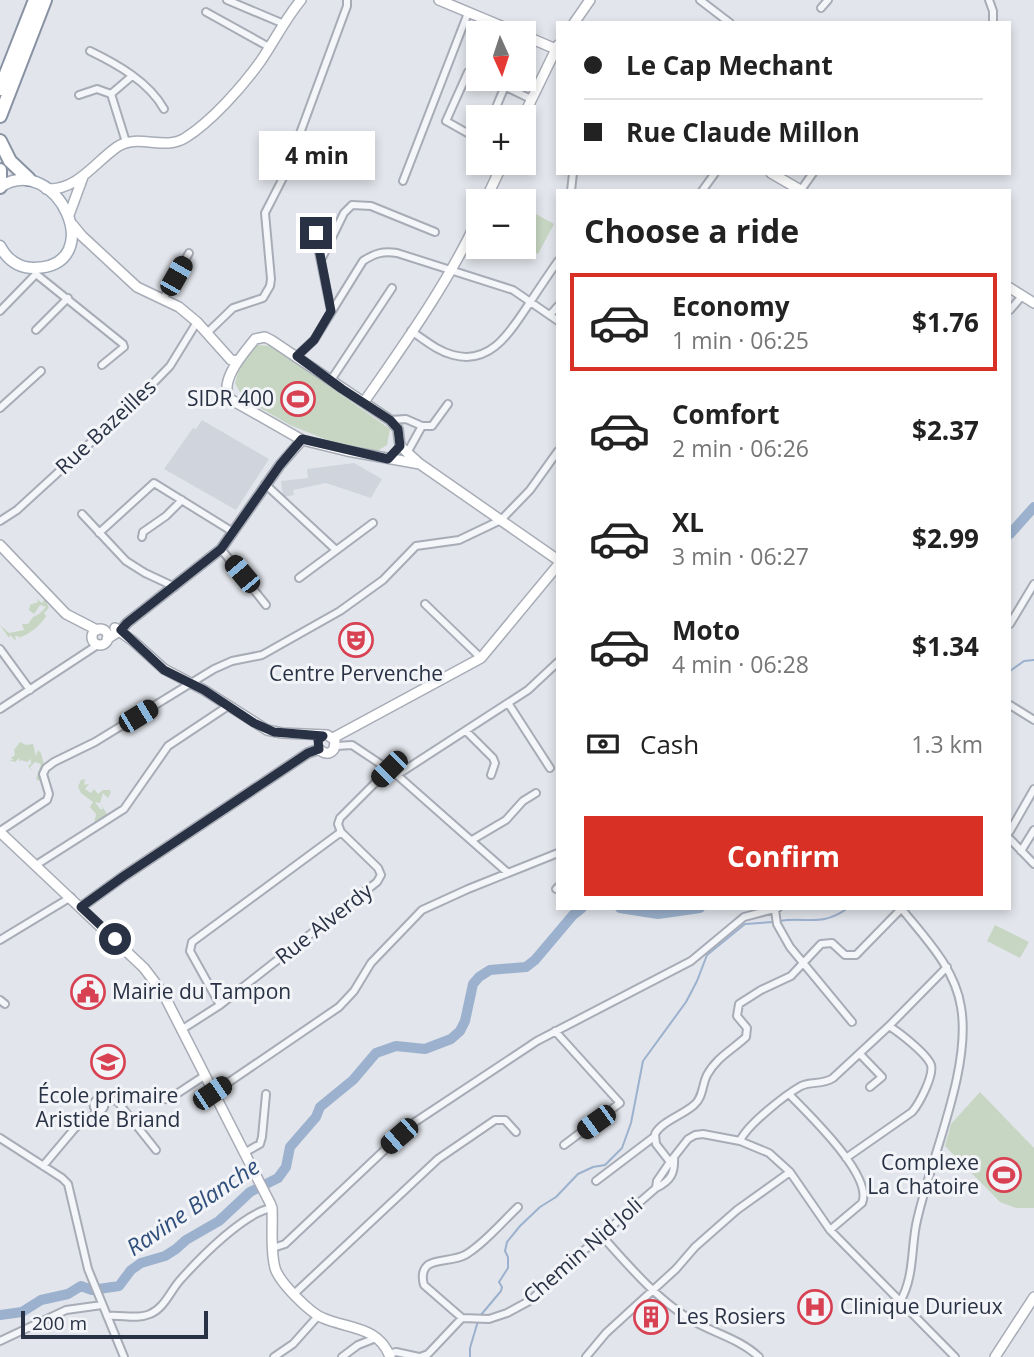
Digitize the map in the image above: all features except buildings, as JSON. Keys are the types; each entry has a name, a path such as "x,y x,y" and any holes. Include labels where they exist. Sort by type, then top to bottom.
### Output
{"highway":[{"path":"0,89 35,0"},
{"path":"0,116 45,0"},
{"path":"0,141 10,161 29,179"},
{"path":"0,170 0,187"}],"main road":[{"path":"0,187 15,180 29,179 46,189 62,204 71,219 71,245 58,262 36,271 12,262 0,246"},
{"path":"0,268 12,262"}],"street":[{"path":"227,0 284,24"},
{"path":"46,189 65,187 84,176 126,142 176,142 188,135 218,109 247,78 301,0"},
{"path":"207,333 233,308 264,298 270,286 269,240 265,213 285,174 347,0"},
{"path":"440,0 488,21"},
{"path":"575,21 590,0"},
{"path":"700,0 727,21"},
{"path":"821,8 828,0"},
{"path":"989,0 993,21"},
{"path":"206,12 269,47"},
{"path":"403,181 468,13"},
{"path":"536,40 556,48"},
{"path":"528,105 556,50"},
{"path":"90,51 123,68 154,96 164,109"},
{"path":"111,94 132,76"},
{"path":"466,76 446,121 466,132"},
{"path":"79,95 97,89 111,94"},
{"path":"515,91 531,99"},
{"path":"111,94 126,142"},
{"path":"775,175 799,189"},
{"path":"84,176 71,219 90,244 137,287 179,307 235,360"},
{"path":"321,260 344,212 352,205 371,206 435,232"},
{"path":"316,233 331,311"},
{"path":"364,402 466,243"},
{"path":"71,245 90,244"},
{"path":"297,356 314,340 363,261 373,254 385,251 513,289 556,320"},
{"path":"163,299 189,253"},
{"path":"411,330 440,351 456,356 472,357 490,351 505,340 556,264"},
{"path":"0,311 36,271 123,344 120,352 102,365"},
{"path":"331,380 392,288"},
{"path":"1011,289 1034,303"},
{"path":"1011,309 1022,296"},
{"path":"36,330 68,298"},
{"path":"550,316 556,308"},
{"name":"Rue Bazeilles","path":"0,521 18,510 144,393 170,366 197,322"},
{"path":"420,464 302,439 278,428 230,399 226,388 235,360 259,337 271,340 297,356 390,420 398,429 404,449 420,464 556,561"},
{"path":"0,408 41,371"},
{"path":"390,420 407,419 432,426 448,404"},
{"path":"388,459 404,449 422,425"},
{"path":"0,709 30,690 98,634 121,627 223,547 290,447 278,428"},
{"path":"266,485 302,439"},
{"path":"519,1207 468,1253 454,1260 430,1264 424,1270 424,1285 462,1318 428,1354 419,1357 396,1352 390,1356 386,1347 366,1331 318,1316 278,1276 274,1267 271,1205 155,980 0,832 47,800 49,794 43,774 46,768 95,742 222,665 270,651 340,611 383,580 416,545 459,540 501,520 530,490 556,454"},
{"path":"99,533 154,483 233,533"},
{"path":"266,485 336,550"},
{"path":"142,537 143,532 182,500"},
{"path":"82,514 135,568 175,587"},
{"path":"299,578 373,523"},
{"path":"0,545 66,614 98,634"},
{"path":"223,547 266,605"},
{"path":"81,907 325,741 481,658 556,565"},
{"path":"1011,622 1034,584"},
{"path":"425,604 481,658"},
{"path":"121,627 164,670 191,683 267,730 350,743 397,775 508,873"},
{"path":"0,649 30,690"},
{"path":"397,775 528,690 556,664"},
{"path":"508,703 550,768"},
{"path":"36,865 124,809 168,746 228,706"},
{"path":"1011,706 1034,720"},
{"path":"348,730 350,743"},
{"path":"466,731 493,758 495,763 491,775"},
{"path":"220,1005 190,951 192,942 341,832 338,821 389,769"},
{"path":"1011,829 1034,789"},
{"path":"472,840 506,820 523,801 536,793"},
{"path":"1020,851 1034,830"},
{"name":"Rue Alverdy","path":"181,1030 220,1005 377,882 381,875 378,868 341,832"},
{"path":"1011,840 1034,864"},
{"path":"212,1093 339,1007 390,942 422,910 556,854"},
{"path":"0,940 71,897"},
{"path":"596,1181 654,1137 659,1127 681,1116 698,1102 706,1076 720,1057 746,1037 747,1028 737,1016 739,1004 791,976 825,943 836,944 848,956 856,955 900,910"},
{"path":"900,1302 911,1276 916,1228 955,1084 963,1042 961,1006 947,967 904,910"},
{"path":"273,1248 285,1244 412,1125 555,1031 691,961 731,926 748,915 777,914 790,947 852,1022"},
{"path":"740,1141 753,1122 802,1086 829,1082 890,1026 947,967"},
{"path":"846,1158 912,1112 931,1074 928,1061 890,1026"},
{"path":"555,1031 620,1103 564,1145"},
{"path":"860,1054 882,1077 870,1087"},
{"path":"85,1121 97,1100 169,1099 204,1076"},
{"path":"244,1153 260,1144 267,1094"},
{"path":"790,1095 846,1158 863,1188 865,1196 862,1203 830,1230"},
{"path":"43,1166 71,1132 105,1107 102,1101"},
{"path":"117,1101 156,1150"},
{"path":"94,1105 99,1111"},
{"path":"294,1294 438,1159 495,1120 505,1120 516,1132"},
{"path":"654,1137 656,1144 672,1159 688,1139 703,1134 740,1141 769,1153 790,1172 830,1230 956,1356"},
{"path":"0,1138 62,1178 70,1189 88,1269 124,1357"},
{"name":"Chemin Nid Joli","path":"462,1318 489,1319 531,1300 559,1272 656,1188 657,1181 672,1159"},
{"path":"586,1357 606,1333 676,1269 695,1247 737,1210 790,1172"},
{"path":"107,1316 139,1317 157,1311 182,1278 237,1225 271,1205"},
{"path":"602,1236 653,1289 685,1317 750,1348 759,1357"},
{"path":"995,1356 1034,1297"},
{"path":"0,1341 66,1310 102,1305"},
{"path":"274,1357 293,1344 318,1316"},
{"path":"342,1357 358,1345 376,1338"}],"shaded area":[{"path":"202,420 269,459 236,510 164,469 193,428 196,429"},
{"path":"354,463 382,479 371,498 326,483 293,490 294,495 283,497 281,481 308,478 307,469"}],"green space":[{"path":"536,214 554,224 538,254 536,253"},
{"name":"SIDR 400","path":"257,345 272,346 390,429 387,445 377,451 332,442 290,425 243,398 235,383 239,369"},
{"path":"37,599 42,603 45,599 49,608 44,613 44,619 26,635 18,638 19,636 15,636 16,641 10,635 9,638 0,625 9,633 24,630 22,624 28,624 46,607 40,605 34,614 29,610 30,605 38,602"},
{"path":"20,742 33,744 36,756 38,750 41,753 45,769 41,769 43,783 36,779 41,764 35,762 30,767 32,771 28,766 31,759 27,762 20,762 19,758 15,762 9,760 13,760 11,758 15,755 14,750"},
{"path":"85,779 84,785 89,784 85,789 91,793 94,789 98,794 103,790 111,792 108,798 103,793 100,803 95,802 103,809 101,804 108,816 94,824 96,814 90,807 93,802 81,793 78,787 81,780"},
{"path":"995,925 1029,942 1020,958 987,941"},
{"name":"Complexe La Chatoire","path":"980,1092 1034,1148 1034,1208 1016,1208 1000,1202 945,1146 951,1124"}],"waterway":[{"name":"Ravine Blanche","path":"1011,533 1034,507"},
{"path":"1011,670 1024,661 1034,660"},
{"name":"Ravine Blanche","path":"0,1315 22,1312 41,1300 68,1294 81,1286 92,1290 119,1286 131,1270 141,1263 165,1256 219,1221 250,1192 278,1178 286,1167 290,1147 316,1117 320,1107 353,1080 376,1053 396,1046 425,1049 451,1039 460,1031 465,1021 473,984 479,977 490,970 526,967 579,910"},
{"name":"Ravine Blanche","path":"633,910 658,914 686,910"},
{"path":"779,921 821,920 845,910"},
{"path":"480,1316 501,1291 499,1282 508,1268 505,1251 507,1242 520,1226 540,1207 556,1197 578,1174 605,1165 622,1148 631,1123 643,1061 686,1002 707,955 745,924 773,922"},
{"path":"470,1357 478,1321"}],"place":[{"name":"SIDR 400","path":"298,399"},
{"name":"Centre Pervenche","path":"356,640"},
{"name":"Mairie du Tampon","path":"88,992"},
{"name":"École primaire Aristide Briand","path":"108,1062"},
{"name":"Complexe La Chatoire","path":"1004,1175"},
{"name":"Clinique Durieux","path":"815,1307"},
{"name":"Les Rosiers","path":"651,1317"}],"route":[{"path":"115,939 81,907 308,753 319,749 318,740 323,736 267,730 204,690 164,670 121,630 221,549 280,465 302,439 388,459 400,446 398,429 394,423 297,356 314,340 331,311 316,233"}]}
